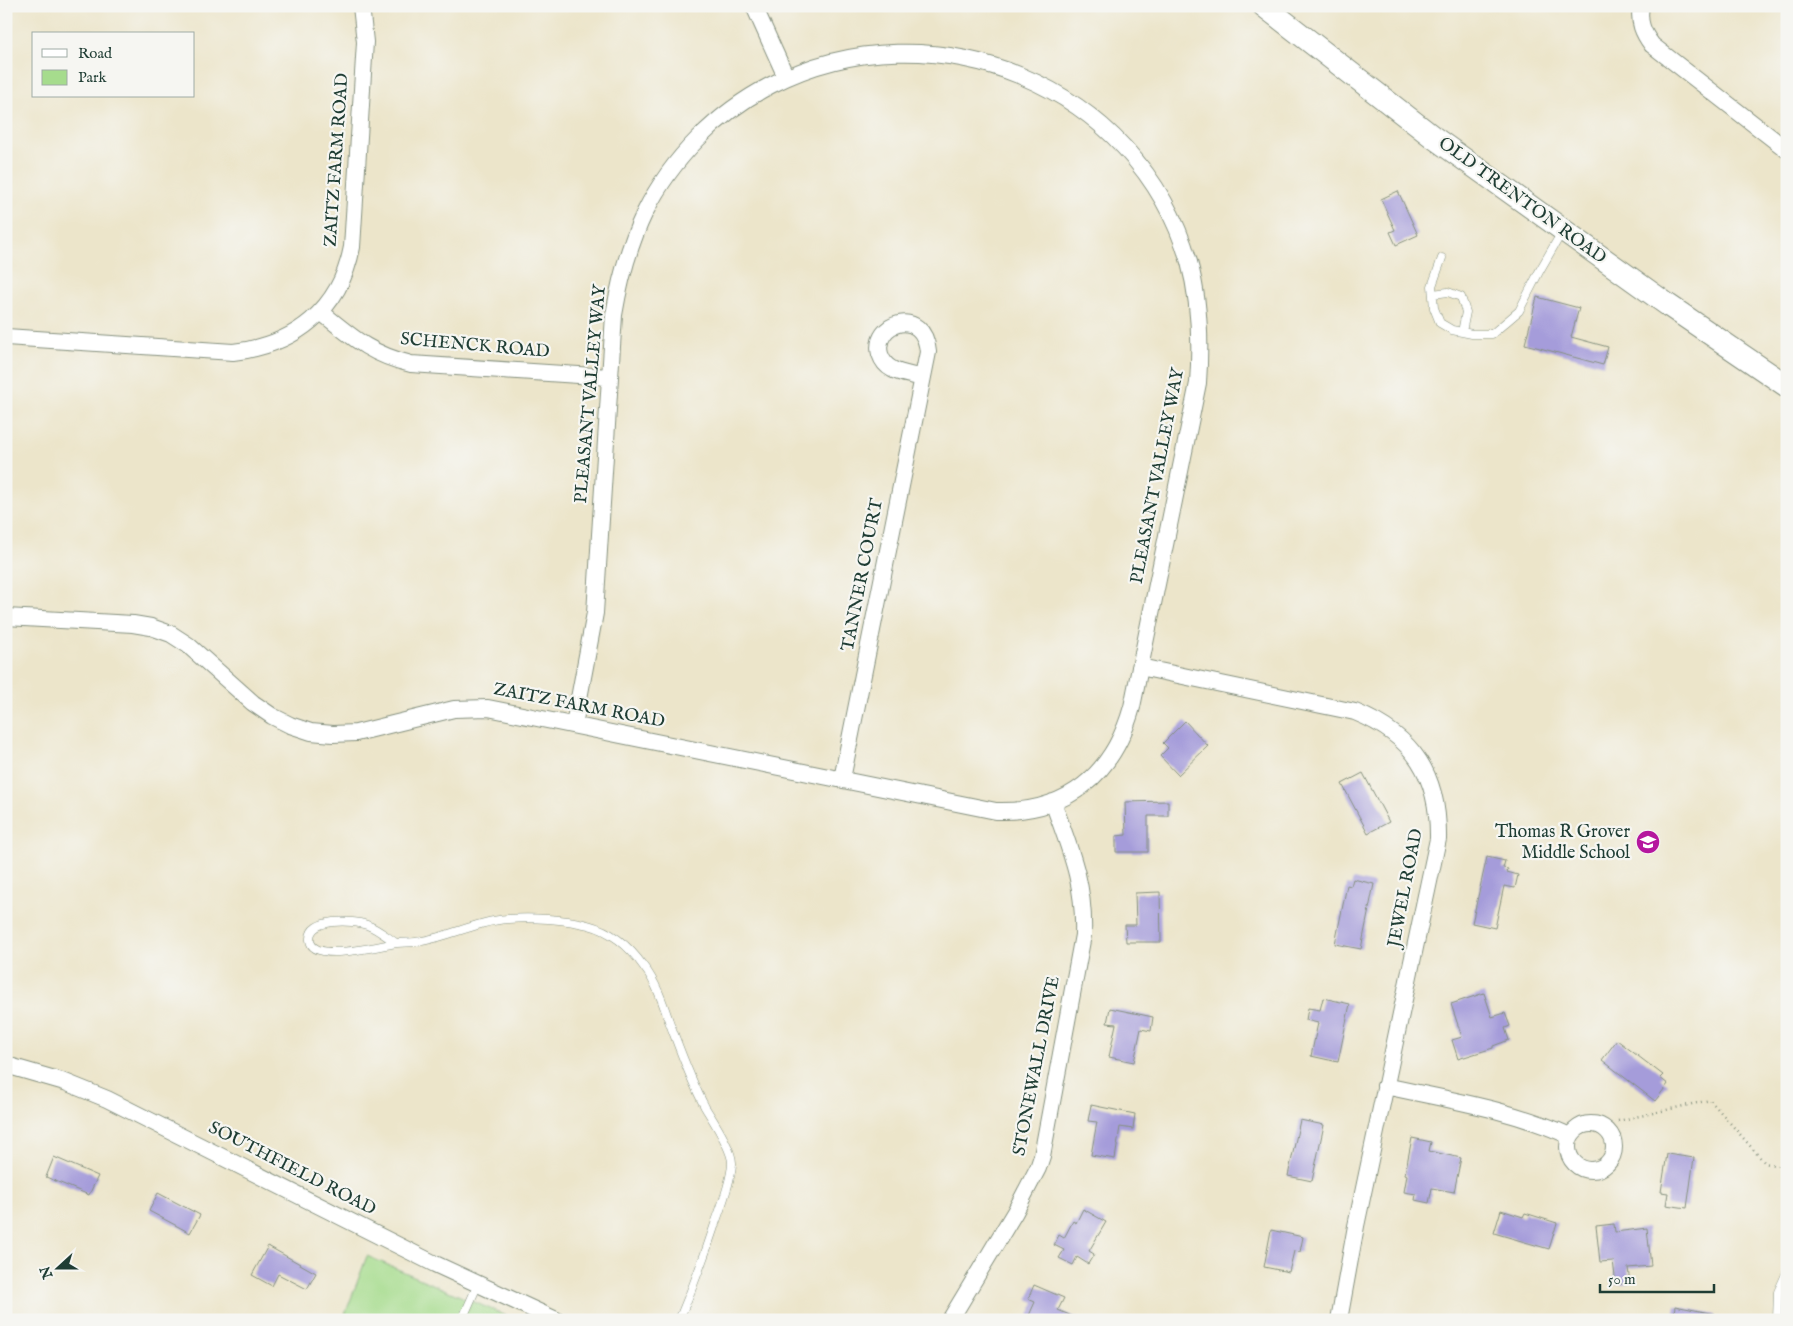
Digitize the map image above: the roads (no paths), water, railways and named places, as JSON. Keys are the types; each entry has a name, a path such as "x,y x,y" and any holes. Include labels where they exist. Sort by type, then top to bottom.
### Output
{"main road":[{"name":"OLD TRENTON ROAD","path":"1264,6 1433,137 1676,310 1787,386"}],"street":[{"name":"ZAITZ FARM ROAD","path":"6,337 233,352 252,350 291,336 321,312 333,297 343,278 352,247 365,42 361,6"},
{"path":"754,6 786,77"},
{"path":"1641,6 1640,23 1644,34 1652,45 1787,150"},
{"name":"PLEASANT VALLEY WAY","path":"574,724 585,672 594,613 614,315 621,277 645,212 661,184 687,150 726,112 756,92 811,67 844,58 874,53 911,52 947,54 977,60 1005,69 1040,84 1067,99 1094,119 1120,143 1138,164 1163,201 1178,233 1197,296 1201,352 1198,382 1132,707 1118,745 1106,763 1091,779 1073,793 1053,802"},
{"name":"SCHENCK ROAD","path":"321,312 372,351 391,359 412,364 609,377"},
{"name":"TANNER COURT","path":"842,779 922,378"},
{"name":"ZAITZ FARM ROAD","path":"6,618 133,624 151,627 170,634 188,645 254,703 272,716 311,732 333,734 356,733 454,709 488,708 996,811 1032,809 1053,802"},
{"name":"JEWEL ROAD","path":"1140,667 1354,712 1374,720 1393,732 1408,747 1421,764 1436,800 1438,840 1356,1226 1339,1320"},
{"name":"STONEWALL DRIVE","path":"950,1320 1015,1212 1038,1168 1042,1156 1084,927 1082,898 1076,868 1053,802"},
{"name":"SOUTHFIELD ROAD","path":"6,1065 65,1082 107,1099 435,1264 556,1320"},
{"path":"1385,1086 1495,1109 1570,1136"}],"lane":[{"path":"1442,258 1432,286 1434,308 1440,323 1452,330 1472,334 1492,334 1519,311 1563,230"},
{"path":"1433,294 1448,292 1461,297 1466,312 1462,332"},
{"path":"396,943 370,926 358,922 317,925 311,932 310,939 312,946 319,951 335,952 421,941 482,923 500,920 554,920 589,925 615,936 631,950 646,969 662,1000 692,1081 721,1134 732,1163 723,1200 699,1273 679,1320"},
{"path":"1777,1320 1778,1292 1787,1272"},
{"path":"462,1320 478,1284"}],"place":[{"name":"Thomas R Grover Middle School","path":"1648,842"}]}
